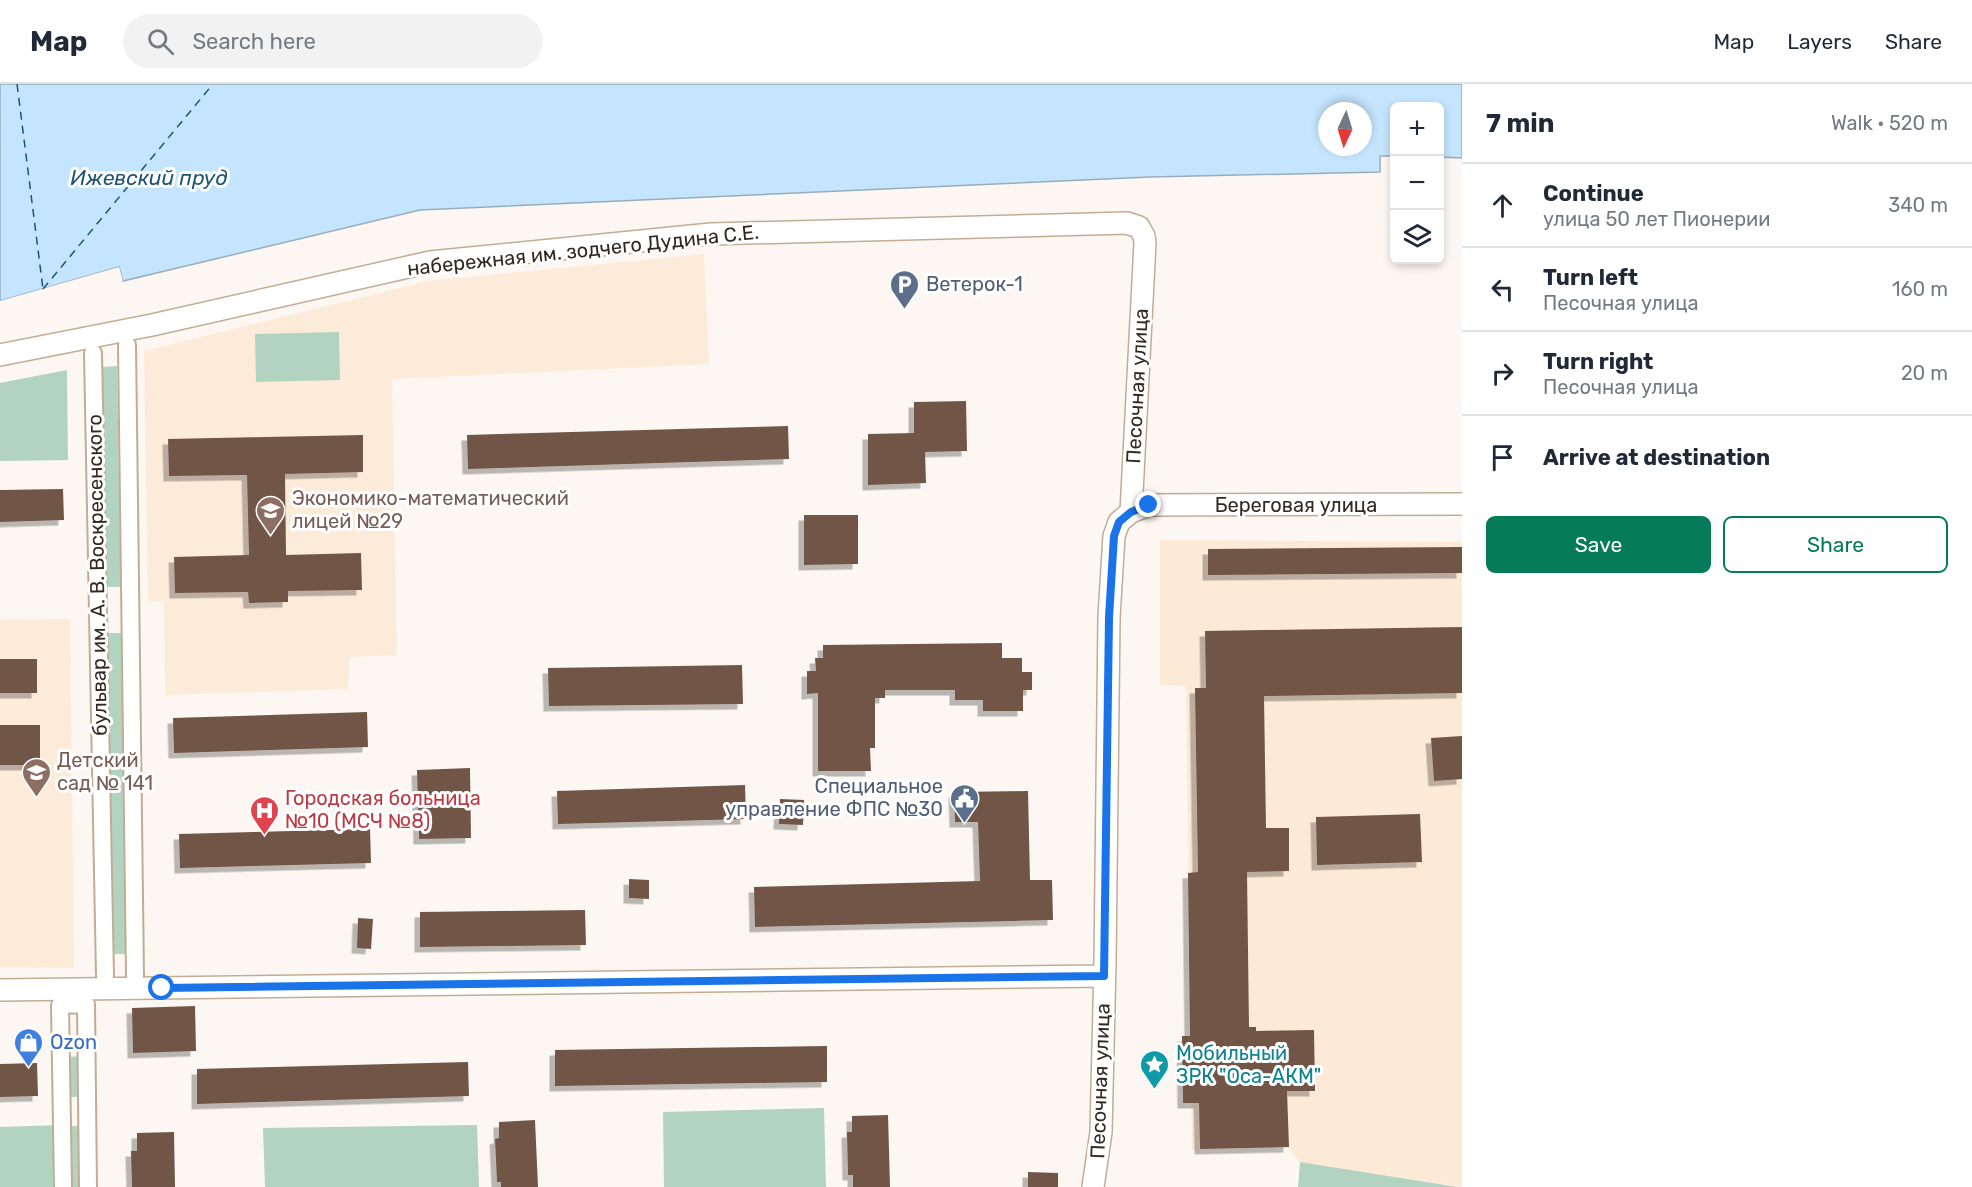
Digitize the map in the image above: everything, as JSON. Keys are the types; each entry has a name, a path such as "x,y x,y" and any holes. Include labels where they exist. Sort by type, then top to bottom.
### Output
{"street":[{"name":"набережная им. зодчего Дудина С.Е.","path":"0,355 152,325 430,262 711,234 1113,223 1127,223 1139,227"},
{"name":"Песочная улица","path":"1093,1187 1101,1132 1110,605 1114,536 1119,522 1131,512 1145,243 1139,227"},
{"path":"127,345 135,976"},
{"name":"бульвар им. А. В. Воскресенского","path":"93,353 105,976"},
{"name":"Береговая улица","path":"1131,512 1149,505 1462,504"},
{"path":"0,990 1104,976"},
{"path":"63,1187 60,1005 86,1005 88,1187"}],"shaded area":[{"name":"Экономико-математический лицей №29","path":"704,254 709,364 392,379 397,655 350,657 348,689 165,695 164,601 148,601 144,351 428,281"},
{"path":"1160,540 1462,542 1462,1187 1300,1162 1288,1147 1192,1150 1186,686 1160,685"},
{"name":"Детский сад № 141","path":"70,619 74,968 0,967 0,620"}],"green space":[{"path":"339,332 340,380 256,382 255,334"},
{"path":"117,366 121,587 106,587 102,367"},
{"path":"67,370 68,460 0,461 0,383"},
{"path":"106,633 121,633 128,954 112,954"},
{"path":"82,1056 82,1097 68,1097 68,1057"},
{"path":"824,1108 826,1187 664,1187 663,1112"},
{"path":"62,1125 63,1187 0,1187 0,1127"},
{"path":"477,1125 479,1187 265,1187 263,1128"},
{"path":"68,1126 82,1126 83,1187 69,1187"},
{"path":"1300,1162 1458,1187 1298,1187"}],"water":[{"name":"Ижевский пруд","path":"0,84 1462,84 1462,158 1444,157 1444,102 1390,102 1390,156 1380,156 1380,172 1150,177 420,210 123,281 119,267 0,301"}],"pier":[{"path":"119,267 123,281 120,282 117,270 0,304 0,301"}],"building":[{"path":"966,401 967,451 925,452 926,483 868,485 868,434 914,433 914,402"},
{"path":"788,426 789,459 468,469 467,435"},
{"path":"363,435 363,472 285,474 286,555 361,553 362,590 288,591 288,602 249,603 248,592 175,593 174,557 249,555 247,475 169,476 168,439"},
{"path":"63,489 64,520 0,522 0,490"},
{"path":"804,515 858,515 858,564 804,565"},
{"path":"1462,547 1462,573 1208,575 1208,549"},
{"path":"1462,627 1462,693 1264,696 1266,828 1289,828 1289,871 1247,872 1249,1027 1256,1027 1256,1031 1314,1030 1315,1091 1287,1091 1289,1147 1200,1149 1199,1103 1183,1103 1182,1036 1190,1036 1188,873 1198,872 1195,688 1206,688 1205,631"},
{"path":"1002,643 1002,658 1022,658 1022,672 1032,672 1032,690 1023,690 1023,711 983,711 983,700 955,700 955,690 885,690 885,698 875,698 875,748 870,748 871,771 818,771 818,693 807,694 807,671 816,671 815,658 823,658 823,645"},
{"path":"0,659 37,659 37,693 0,693"},
{"path":"742,665 743,704 549,706 548,668"},
{"path":"367,712 368,747 174,753 173,718"},
{"path":"0,725 40,725 40,765 0,765"},
{"path":"1462,736 1462,779 1434,781 1431,738"},
{"path":"470,768 471,838 419,839 417,770"},
{"path":"745,785 746,819 558,824 557,791"},
{"path":"1028,791 1030,880 1052,880 1053,920 755,927 754,887 980,881 978,822 955,822 954,792"},
{"path":"780,799 804,800 803,825 779,824"},
{"path":"1420,814 1422,862 1317,865 1316,817"},
{"path":"370,829 371,863 180,868 179,834"},
{"path":"629,879 649,880 649,899 629,898"},
{"path":"585,910 586,945 420,947 420,912"},
{"path":"358,918 373,919 371,949 357,948"},
{"path":"195,1006 196,1051 133,1053 132,1008"},
{"path":"827,1046 827,1082 555,1086 555,1050"},
{"path":"468,1062 469,1096 197,1104 197,1069"},
{"path":"37,1063 38,1096 0,1097 0,1064"},
{"path":"888,1115 890,1187 853,1187 853,1175 848,1175 847,1132 852,1132 852,1116"},
{"path":"535,1120 538,1187 501,1187 501,1182 497,1182 495,1139 499,1138 499,1122"},
{"path":"174,1132 175,1187 132,1187 131,1151 137,1151 137,1133"},
{"path":"1028,1172 1058,1173 1058,1187 1028,1187"}],"ferry route":[{"path":"17,84 43,289"},
{"path":"43,289 213,84"}],"place":[{"name":"Ветерок-1","path":"905,310"},
{"name":"Экономико-математический лицей №29","path":"271,536"},
{"name":"Детский сад № 141","path":"36,798"},
{"name":"Специальное управление ФПС №30","path":"964,824"},
{"name":"Городская больница №10 (МСЧ №8)","path":"264,836"},
{"name":"Ozon","path":"29,1068"},
{"name":"Мобильный ЗРК \"Оса-АКМ\"","path":"1155,1090"}],"route":[{"path":"162,988 1104,976 1109,617 1114,536 1119,522 1131,512 1149,505"}]}
